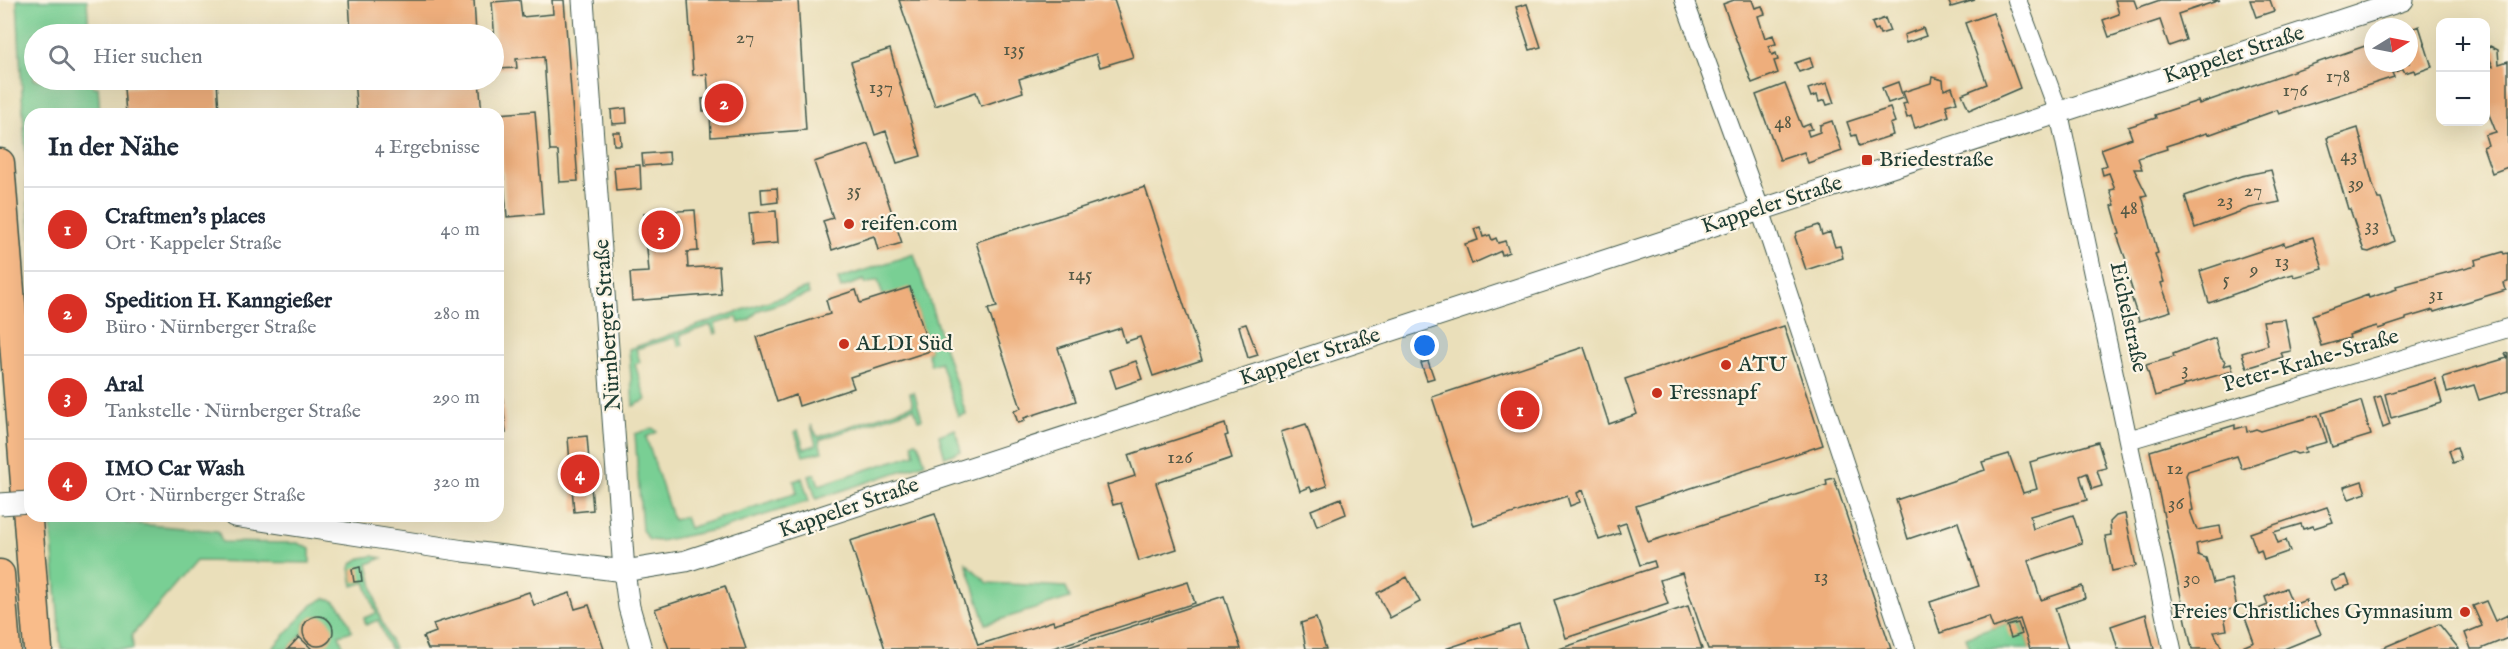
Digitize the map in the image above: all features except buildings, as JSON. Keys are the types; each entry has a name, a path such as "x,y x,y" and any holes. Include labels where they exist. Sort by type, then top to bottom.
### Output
{"highway":[{"path":"0,163 24,470"},
{"path":"28,522 38,649"},
{"path":"0,574 6,649"}],"street":[{"name":"Nürnberger Straße","path":"583,0 624,571 629,607 641,649"},
{"path":"1684,0 1760,209 1906,649"},
{"name":"Eichelstraße","path":"2017,0 2059,113 2172,649"},
{"name":"Kappeler Straße","path":"273,522 464,551 624,571 686,561 2403,0"},
{"name":"Peter-Krahe-Straße","path":"2128,440 2508,328"},
{"path":"0,504 24,502"}],"green space":[{"path":"17,0 87,0 88,24 24,24 24,90 98,90 100,108 24,108 24,129"},
{"path":"914,254 966,414 958,416 940,362 931,365 927,352 930,351 910,288 883,296 878,280 866,284 864,280 841,288 838,279"},
{"path":"807,288 809,294 759,310 749,320 739,323 737,317 715,324 717,333 714,334 711,325 680,335 683,345 679,346 676,337 636,349 640,362 635,364 646,400 633,406 629,349"},
{"path":"914,392 922,419 918,420 914,408 819,440 822,452 803,456 795,432 798,430 804,449 816,445 811,425 818,437 913,405 910,393"},
{"path":"653,428 657,432 646,437 673,520 685,517 689,528 797,493 794,481 802,478 809,501 724,528 660,541 649,540 642,530 635,434"},
{"path":"955,429 961,451 945,457 939,435"},
{"path":"915,441 919,445 925,463 816,499 809,476 815,474 819,485 915,454 912,443"},
{"path":"50,522 126,522 218,531 222,542 298,543 310,549 310,563 196,561 132,635 133,649 61,649"},
{"path":"373,556 382,558 368,564 379,615 394,649 390,649 378,620 366,625 364,618 376,613 365,582 353,586 350,568 353,563 361,558"},
{"path":"966,563 988,583 1066,587 1070,598 986,624"},
{"path":"325,598 336,602 352,631 339,635 344,649 314,649 330,639 332,630 329,622 318,616 305,623 303,633 288,649 272,649 312,605"},
{"path":"2020,619 2030,649 1970,649 1966,637"}],"place":[{"name":"Spedition H. Kanngießer","path":"724,103"},
{"name":"Briedestraße","path":"1867,160"},
{"name":"reifen.com","path":"849,224"},
{"name":"Aral","path":"661,230"},
{"name":"ALDI Süd","path":"844,344"},
{"name":"ATU","path":"1726,365"},
{"name":"Fressnapf","path":"1657,393"},
{"name":"Craftmen's places","path":"1520,410"},
{"name":"IMO Car Wash","path":"580,474"},
{"name":"Freies Christliches Gymnasium","path":"2465,612"}]}
